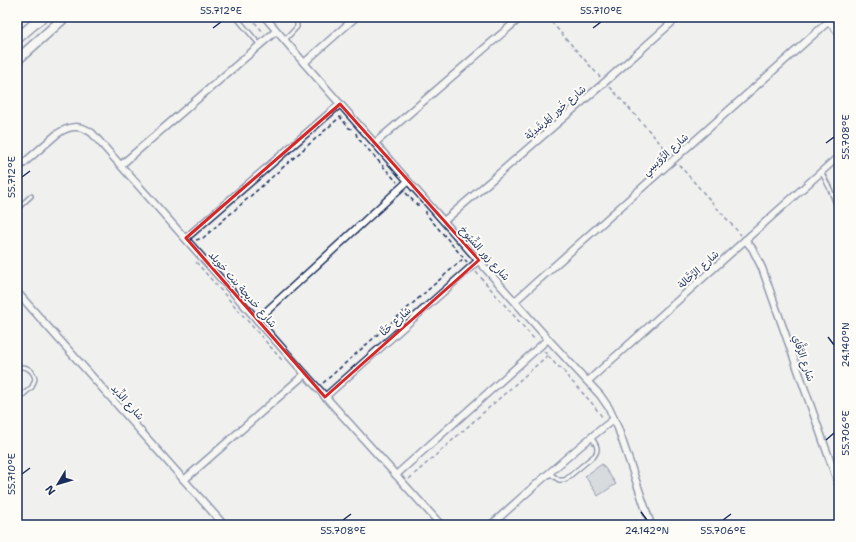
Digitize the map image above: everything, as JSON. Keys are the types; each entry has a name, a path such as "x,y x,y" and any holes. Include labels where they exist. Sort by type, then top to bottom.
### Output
{"main road":[{"path":"17,39 42,17"},
{"path":"17,60 65,17"}],"street":[{"name":"شارع زور الشِّيُوخ","path":"265,17 284,41 374,143 548,339 600,395 614,419 651,525"},
{"path":"304,63 356,17"},
{"path":"374,143 521,17"},
{"name":"شارع خُور المَرشَدِيَّة","path":"444,221 678,17"},
{"path":"827,19 839,33"},
{"name":"شارع الرُّوَيسِي","path":"515,301 674,159 827,19"},
{"path":"121,165 276,31"},
{"path":"186,238 340,104"},
{"name":"شارع خديجة بنت خويلد","path":"17,169 63,130 76,127 83,128 92,133 325,397 441,525"},
{"name":"شارع الرَّحَّالة","path":"588,381 839,156"},
{"path":"257,320 408,181"},
{"name":"شارع الرَّقَّاي","path":"746,240 752,248 762,268 839,486"},
{"name":"شارع حَتَّا","path":"325,397 479,260"},
{"name":"شارع الذِّيد","path":"17,292 19,300 224,525"},
{"path":"396,475 548,339"},
{"path":"184,480 305,374"},
{"path":"491,525 549,473 614,419"}],"lane":[{"path":"236,17 260,45"},
{"path":"284,41 298,27 297,22 293,17"},
{"path":"821,171 830,188 839,212"},
{"path":"17,209 31,196"},
{"path":"17,368 25,367 29,369 32,371 35,379 32,387 17,400"},
{"path":"549,473 559,480 565,480 595,455 597,453 597,448 591,437"}],"path":[{"path":"250,17 268,38"},
{"path":"547,17 746,240"},
{"path":"195,249 198,246 196,243 197,240 203,238 340,117 349,128 353,129 357,134 357,137 401,188 417,205 423,206"},
{"path":"426,210 426,214 540,346 558,366 563,369 566,375 591,402 608,424"},
{"path":"317,388 464,258"},
{"path":"194,260 282,360 288,355"},
{"path":"404,484 548,355"}],"highlighted area":[{"path":"340,104 479,260 325,397 186,238"}],"building":[{"path":"602,464 616,484 598,496 585,476"}]}
